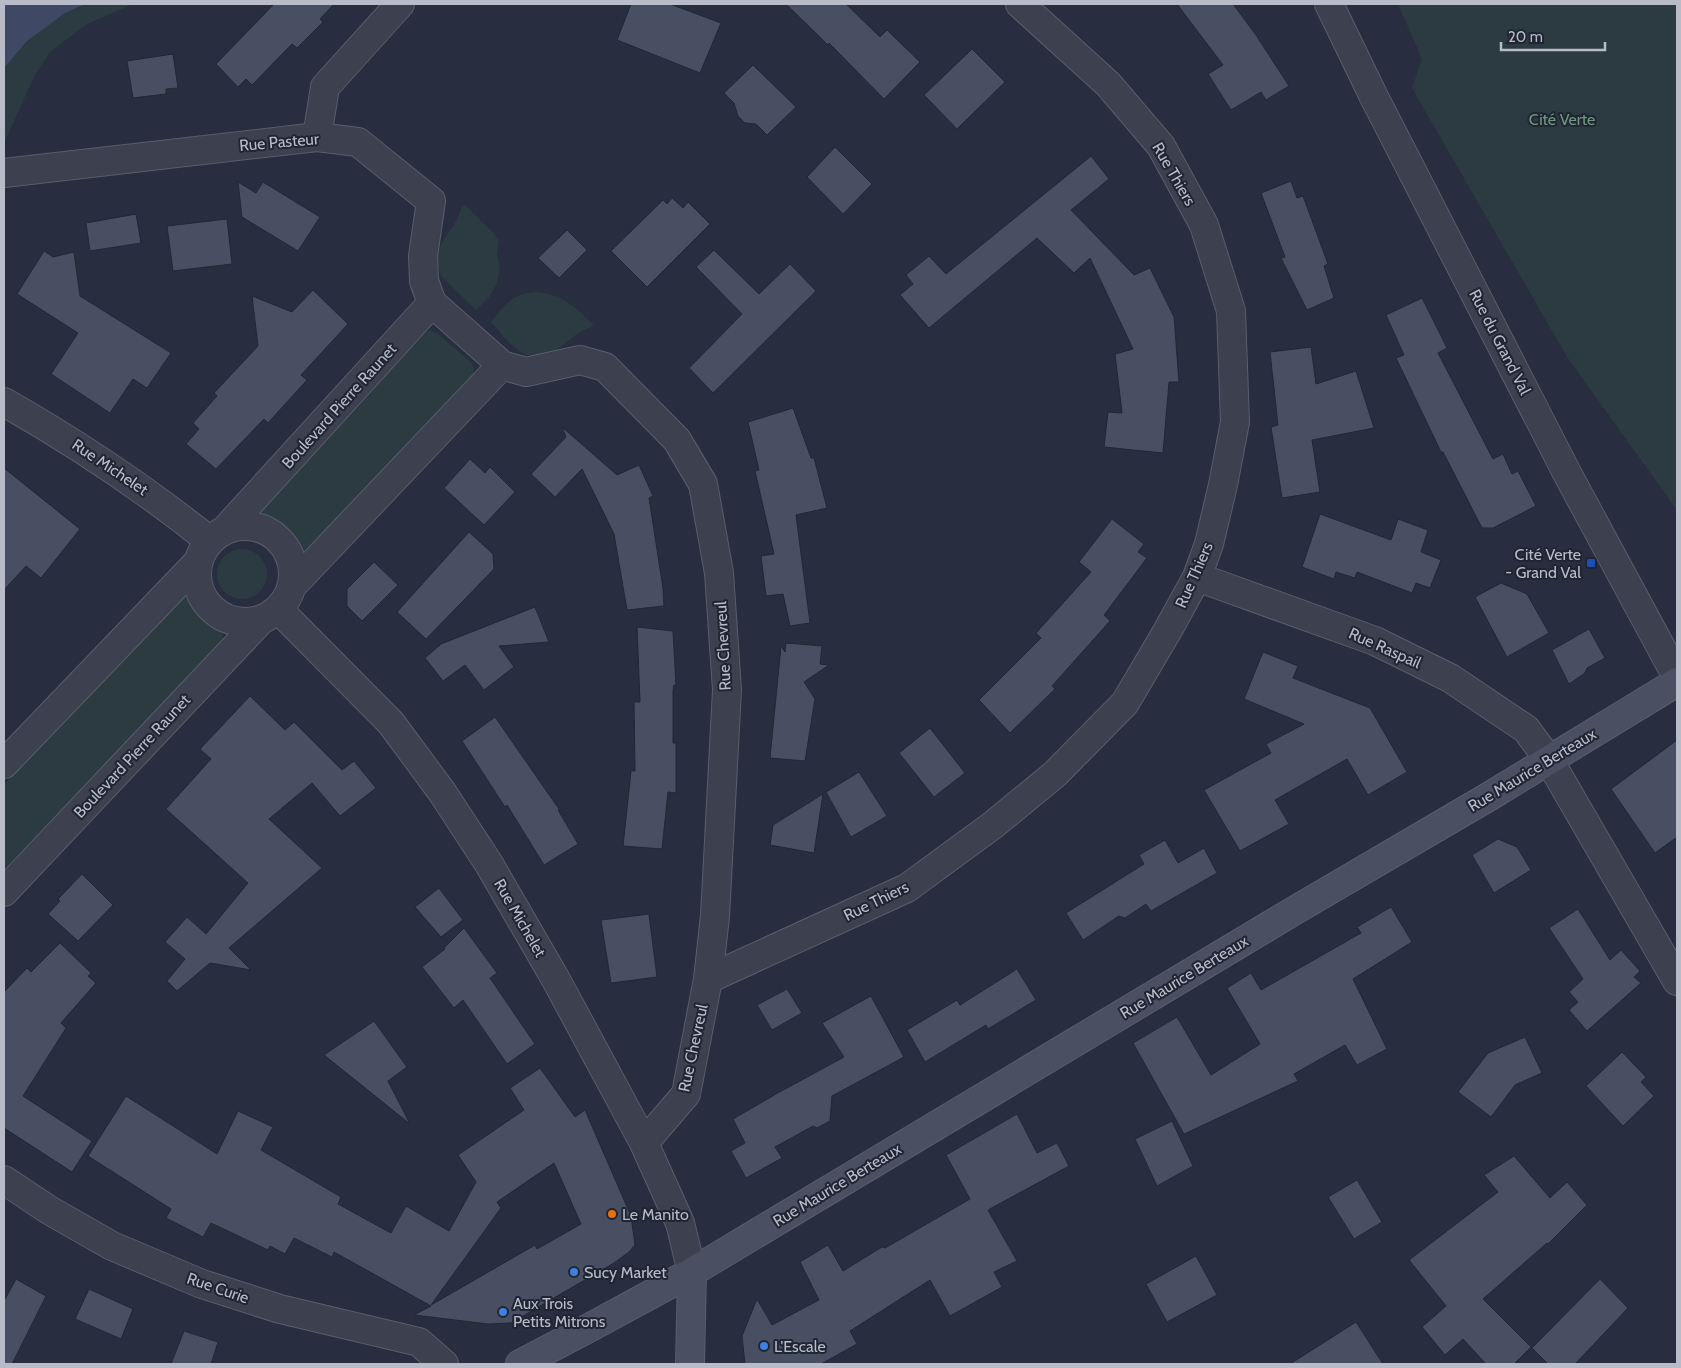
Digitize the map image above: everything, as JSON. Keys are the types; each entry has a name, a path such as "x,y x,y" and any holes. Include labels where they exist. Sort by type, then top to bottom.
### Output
{"street":[{"path":"317,137 325,87 400,4"},
{"name":"Rue Thiers","path":"708,979 907,888 993,825 1055,774 1125,703 1197,577 1209,544 1235,422 1231,311 1204,225 1161,146 1108,84 1020,4"},
{"name":"Rue du Grand Val","path":"1329,4 1378,104 1568,475 1677,677"},
{"name":"Rue Pasteur","path":"4,173 317,137 358,142 430,201 423,256 424,281 432,303"},
{"name":"Rue Chevreul","path":"432,303 502,365 526,372 580,360 605,367 677,440 703,484 719,573 727,690 715,906 708,979 686,1094 644,1143"},
{"name":"Boulevard Pierre Raunet","path":"4,764 211,544 432,303"},
{"name":"Boulevard Pierre Raunet","path":"4,892 502,365"},
{"name":"Rue Michelet","path":"4,402 53,430 152,495 211,544"},
{"path":"239,526 255,527 269,532 281,542 290,556 293,571 277,605 246,622 231,620 218,614 207,603 200,590 197,576 211,544 239,526"},
{"name":"Rue Raspail","path":"1197,577 1375,641 1450,678 1526,729 1549,760 1677,982"},
{"name":"Rue Michelet","path":"277,605 391,722 442,792 489,864 555,978 644,1143 680,1223 692,1272"},
{"name":"Rue Maurice Berteaux","path":"520,1364 692,1272 1677,682"},
{"name":"Rue Curie","path":"4,1180 57,1214 112,1246 130,1254 202,1284 280,1308 419,1342 444,1364"},
{"path":"690,1364 692,1272"}],"green space":[{"path":"4,4 133,4 87,24 50,52 35,75 4,143"},
{"name":"Cité Verte","path":"1398,4 1677,4 1677,510 1567,357 1412,88 1422,59"},
{"path":"465,205 491,230 499,241 497,254 500,268 497,283 490,296 476,310 441,276 438,265 438,254 441,244 457,220 462,207"},
{"path":"535,292 553,295 568,302 594,325 544,356 527,355 518,350 491,322 509,301 520,295"},
{"path":"430,330 437,333 472,363 473,375 306,551 296,549 264,516 261,512 262,507 424,334"},
{"path":"237,549 247,549 260,556 267,569 267,579 260,592 247,599 237,599 228,595 221,588 217,579 217,569 221,560 228,553"},
{"path":"182,597 188,599 211,622 221,627 223,631 222,639 4,875 4,784 176,600"}],"water":[{"path":"6,4 85,4 65,13 27,41 4,68 4,6"}],"building":[{"path":"274,4 334,4 320,19 323,22 297,48 292,44 252,85 246,79 238,87 216,64"},
{"path":"631,4 670,4 721,23 700,73 617,40"},
{"path":"786,4 846,4 880,37 887,30 920,62 884,99 829,43 828,45"},
{"path":"1177,4 1233,4 1256,35 1289,86 1266,100 1261,92 1231,110 1208,74 1223,65"},
{"path":"972,49 1005,82 957,129 924,95"},
{"path":"173,54 178,88 166,89 166,94 133,98 127,61"},
{"path":"753,65 796,107 767,135 756,124 745,123 738,116 734,103 724,93"},
{"path":"835,147 872,184 843,214 807,177"},
{"path":"1091,156 1109,179 1071,210 1134,275 1150,268 1174,317 1179,382 1169,382 1163,453 1104,447 1108,412 1122,413 1115,354 1133,349 1090,258 1074,273 1037,238 929,328 900,295 913,284 906,275 929,256 946,274"},
{"path":"1291,181 1297,198 1303,196 1328,264 1324,266 1334,298 1307,310 1281,258 1285,257 1261,193"},
{"path":"238,182 256,193 263,182 320,217 298,251 242,217"},
{"path":"672,198 683,208 688,202 710,224 647,287 611,251 663,200 667,204"},
{"path":"136,214 141,243 90,251 86,223"},
{"path":"227,219 232,264 173,271 167,226"},
{"path":"567,230 587,250 559,278 538,258"},
{"path":"714,250 759,294 790,264 816,291 713,393 689,368 742,314 696,267"},
{"path":"44,251 53,257 74,252 80,296 171,353 147,388 133,379 110,413 51,374 78,333 17,294"},
{"path":"313,290 348,324 301,375 307,380 268,423 264,419 216,469 186,444 199,429 193,423 217,396 214,393 258,346 252,296 292,312"},
{"path":"1422,298 1447,348 1438,353 1493,459 1503,454 1512,474 1518,471 1536,506 1493,528 1482,528 1443,452 1441,452 1396,358 1404,355 1386,315"},
{"path":"1311,347 1316,384 1356,371 1374,428 1312,440 1320,492 1282,498 1271,427 1278,425 1270,352"},
{"path":"793,408 811,458 814,458 827,508 796,515 810,623 790,626 783,594 766,596 761,556 774,554 755,471 759,470 748,422"},
{"path":"562,427 617,475 639,465 653,496 649,498 664,606 627,610 614,534 582,469 555,497 531,474 566,437"},
{"path":"470,459 485,473 490,467 515,492 484,525 444,488"},
{"path":"4,468 80,529 41,578 26,566 4,590"},
{"path":"1320,514 1391,540 1398,519 1428,530 1421,552 1441,560 1430,588 1416,583 1412,593 1357,572 1355,578 1336,572 1334,579 1302,567"},
{"path":"1112,519 1144,544 1138,552 1147,558 1104,615 1110,621 1052,686 1055,689 1010,733 979,700 1041,638 1036,633 1091,572 1079,562"},
{"path":"469,532 493,554 494,569 426,639 397,612"},
{"path":"374,562 398,585 362,621 347,606 347,589"},
{"path":"1501,583 1527,594 1549,633 1507,657 1475,597"},
{"path":"535,607 549,642 499,646 514,667 484,690 465,665 443,681 425,658 441,644"},
{"path":"637,627 673,631 676,685 674,685 673,691 673,743 676,743 676,793 668,792 662,849 623,846 631,771 635,771 634,702 640,702"},
{"path":"1589,629 1605,658 1587,668 1585,673 1569,684 1552,650"},
{"path":"786,643 822,646 820,664 829,665 804,682 815,699 805,761 770,758 781,646 785,652"},
{"path":"1263,652 1298,666 1293,678 1370,708 1407,772 1368,795 1347,759 1275,800 1289,824 1240,851 1204,790 1271,753 1266,744 1304,724 1244,699"},
{"path":"250,696 285,730 294,722 342,770 354,761 376,788 340,816 312,783 269,819 322,868 229,948 251,970 210,963 177,991 167,981 185,959 165,942 187,917 206,934 248,883 166,809 211,759 200,749"},
{"path":"495,717 559,809 578,844 544,865 507,805 505,807 462,741"},
{"path":"930,728 965,773 934,797 899,753"},
{"path":"1677,740 1677,837 1655,853 1611,789"},
{"path":"859,772 887,816 851,837 826,792"},
{"path":"823,794 814,853 770,845 773,825"},
{"path":"1498,839 1517,847 1531,870 1494,893 1472,855"},
{"path":"1165,840 1178,863 1204,848 1217,873 1151,911 1146,904 1125,918 1119,916 1083,940 1066,913 1144,864 1139,855"},
{"path":"82,874 113,905 78,941 48,914 60,901 58,899"},
{"path":"439,888 463,920 441,937 415,907"},
{"path":"1391,907 1412,942 1353,979 1387,1049 1357,1065 1345,1045 1294,1074 1298,1081 1184,1134 1133,1043 1177,1017 1211,1075 1260,1044 1227,988 1251,973 1261,990 1361,933 1357,927"},
{"path":"1578,909 1610,960 1621,950 1640,971 1634,977 1641,983 1587,1031 1569,1010 1578,1002 1569,992 1583,979 1549,928"},
{"path":"649,914 657,977 611,983 601,920"},
{"path":"464,928 497,973 490,978 535,1044 507,1064 463,1000 454,1008 422,967 445,949"},
{"path":"60,943 91,973 88,976 96,983 61,1023 66,1028 23,1096 92,1141 72,1172 4,1128 4,992 27,968 31,972"},
{"path":"1017,969 1036,1000 988,1029 986,1025 925,1062 907,1030 957,1000 960,1005"},
{"path":"787,989 802,1013 772,1030 757,1005"},
{"path":"871,996 904,1057 832,1096 830,1121 817,1128 813,1126 775,1147 782,1158 746,1178 731,1151 745,1143 733,1119 844,1057 822,1023"},
{"path":"374,1021 407,1067 388,1081 410,1124 324,1055"},
{"path":"1525,1037 1542,1073 1515,1085 1491,1117 1458,1092 1488,1053"},
{"path":"1622,1052 1646,1077 1641,1082 1654,1096 1623,1126 1586,1086"},
{"path":"540,1068 575,1117 585,1110 631,1216 635,1245 614,1263 511,1323 488,1324 414,1315 431,1306 334,1252 332,1257 294,1238 285,1254 270,1246 268,1250 211,1223 203,1237 166,1218 171,1209 88,1156 126,1096 217,1154 238,1111 273,1127 261,1150 341,1197 338,1204 391,1233 406,1206 449,1231 476,1182 458,1155 524,1110 510,1088","holes":["554,1163 581,1224 537,1249 535,1245 431,1305 501,1208 497,1202"]},
{"path":"1017,1114 1037,1153 1057,1143 1069,1166 988,1210 1017,1261 994,1272 1002,1287 950,1316 930,1280 850,1331 857,1344 821,1364 745,1364 742,1336 757,1299 772,1325 819,1300 800,1262 828,1245 843,1271 882,1247 885,1248 970,1199 946,1155"},
{"path":"1172,1121 1193,1166 1157,1186 1135,1139"},
{"path":"1514,1156 1550,1198 1567,1182 1587,1205 1548,1244 1483,1299 1531,1347 1514,1364 1486,1364 1463,1339 1445,1355 1422,1327 1446,1306 1409,1260 1498,1192 1484,1175"},
{"path":"1357,1180 1382,1222 1354,1239 1328,1197"},
{"path":"1196,1256 1217,1295 1167,1322 1146,1284"},
{"path":"16,1279 46,1296 12,1364 4,1364 4,1301"},
{"path":"1600,1279 1628,1308 1575,1364 1548,1364 1532,1348"},
{"path":"89,1289 133,1309 121,1339 75,1319"},
{"path":"1356,1322 1383,1364 1290,1364"},
{"path":"184,1331 218,1342 211,1364 171,1364"}],"place":[{"name":"Cité Verte - Grand Val","path":"1591,563"},
{"name":"Le Manito","path":"612,1214"},
{"name":"Sucy Market","path":"574,1272"},
{"name":"Aux Trois Petits Mitrons","path":"503,1312"},
{"name":"L'Escale","path":"764,1346"}]}
